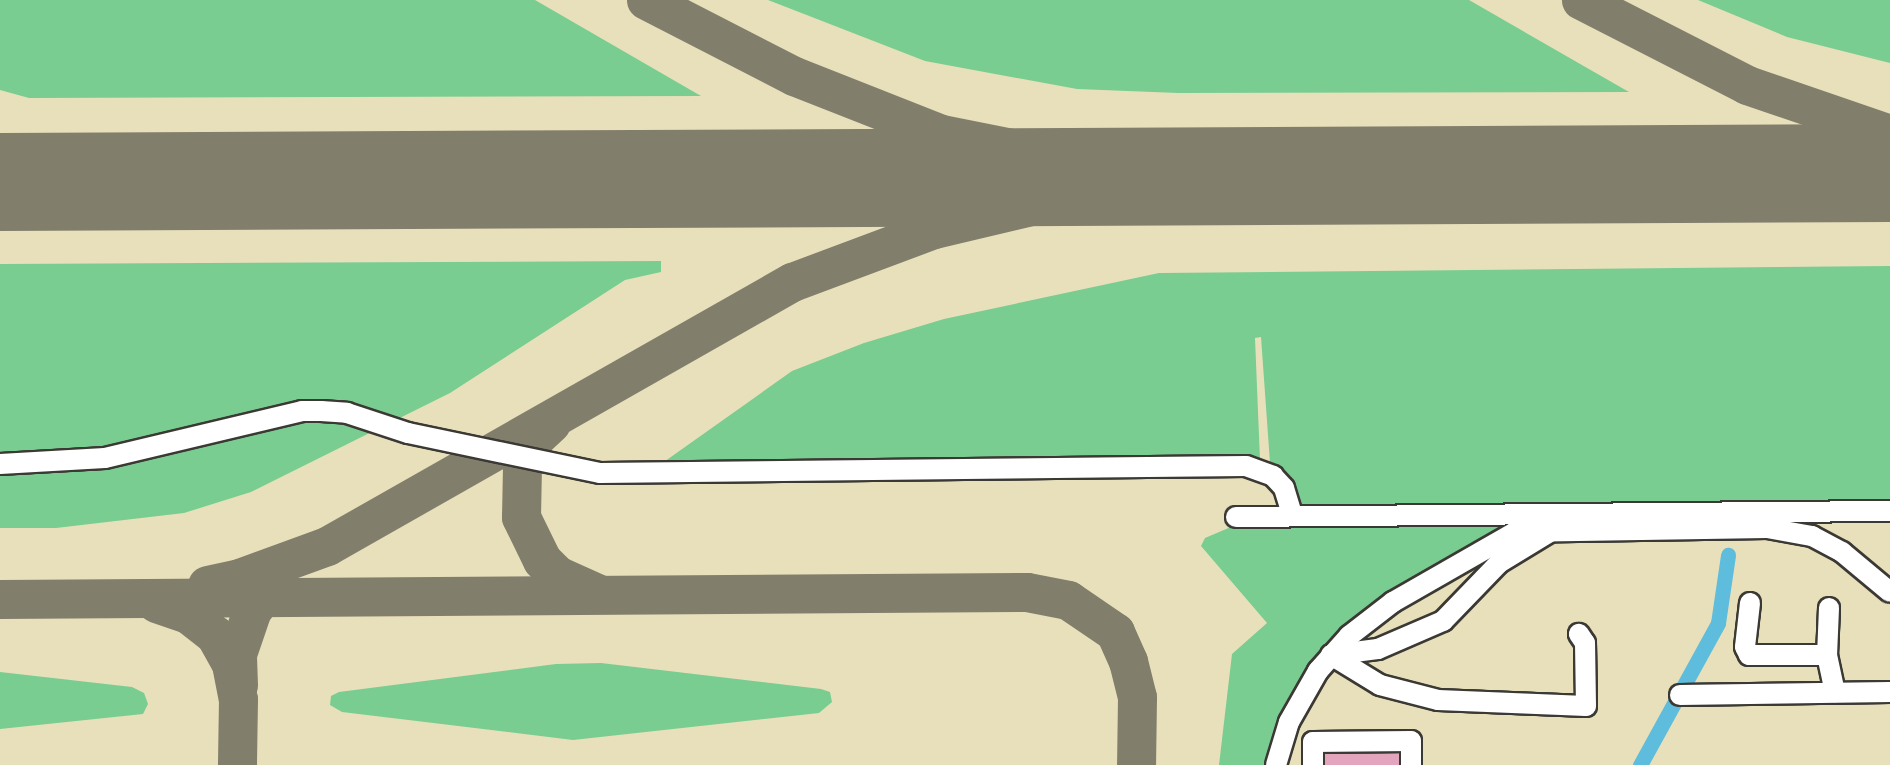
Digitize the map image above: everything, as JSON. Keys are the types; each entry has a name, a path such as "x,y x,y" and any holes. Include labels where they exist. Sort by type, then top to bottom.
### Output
{"lane":[{"path":"0,464 105,458 302,411 321,411 347,413 408,434 600,473 1246,466 1274,476 1284,488 1292,514"},
{"path":"1236,517 1292,514 1890,511"},
{"path":"1528,513 1555,529"},
{"path":"1276,765 1289,722 1317,671 1349,636 1393,602 1515,532 1555,529 1767,528 1812,536 1842,552 1890,592"},
{"path":"1332,656 1378,649 1443,621 1499,563 1555,529"},
{"path":"1750,603 1745,647 1749,655 1827,655"},
{"path":"1829,608 1827,655 1835,692"},
{"path":"1332,656 1380,686 1438,700 1586,706 1585,643 1579,634"},
{"path":"1680,695 1890,692"},
{"path":"1313,765 1313,742 1411,741 1411,765"}],"green space":[{"path":"0,0 535,0 701,96 29,98 0,90"},
{"path":"768,0 1469,0 1629,92 1178,93 1077,89 925,61"},
{"path":"1698,0 1890,0 1890,63 1787,37"},
{"path":"661,261 661,272 625,280 450,393 251,492 184,513 56,528 0,528 0,264"},
{"path":"1890,266 1890,504 1300,504 1292,484 1270,463 1261,337 1255,338 1260,460 661,464 792,371 864,343 944,319 1159,273"},
{"path":"1245,521 1500,521 1515,532 1349,636 1272,765 1219,765 1232,654 1267,623 1201,546 1205,538"},
{"path":"601,663 821,689 830,692 832,702 819,713 573,740 342,712 330,705 331,696 339,692 556,664"},
{"path":"0,672 132,687 144,693 148,704 143,714 0,729"}],"building":[{"path":"1399,753 1399,765 1325,765 1325,754"}],"waterway":[{"path":"1640,765 1718,623 1728,555"}],"taxiway":[{"path":"646,0 794,76 941,134 1084,162 1169,167"},
{"path":"1581,0 1747,85 1890,134"},
{"path":"0,170 69,182"},
{"path":"207,585 239,578 327,546 792,282 934,229 1082,194 1299,175"},
{"path":"551,423 532,441 522,465 521,517 542,560 557,575 597,593"},
{"path":"238,685 237,654 252,610 276,580"},
{"path":"0,599 1027,592 1068,600 1115,632 1128,661 1137,697 1136,765"},
{"path":"156,603 188,614 215,635 231,664 238,699 237,765"}],"runway":[{"path":"0,182 1890,173"}]}
